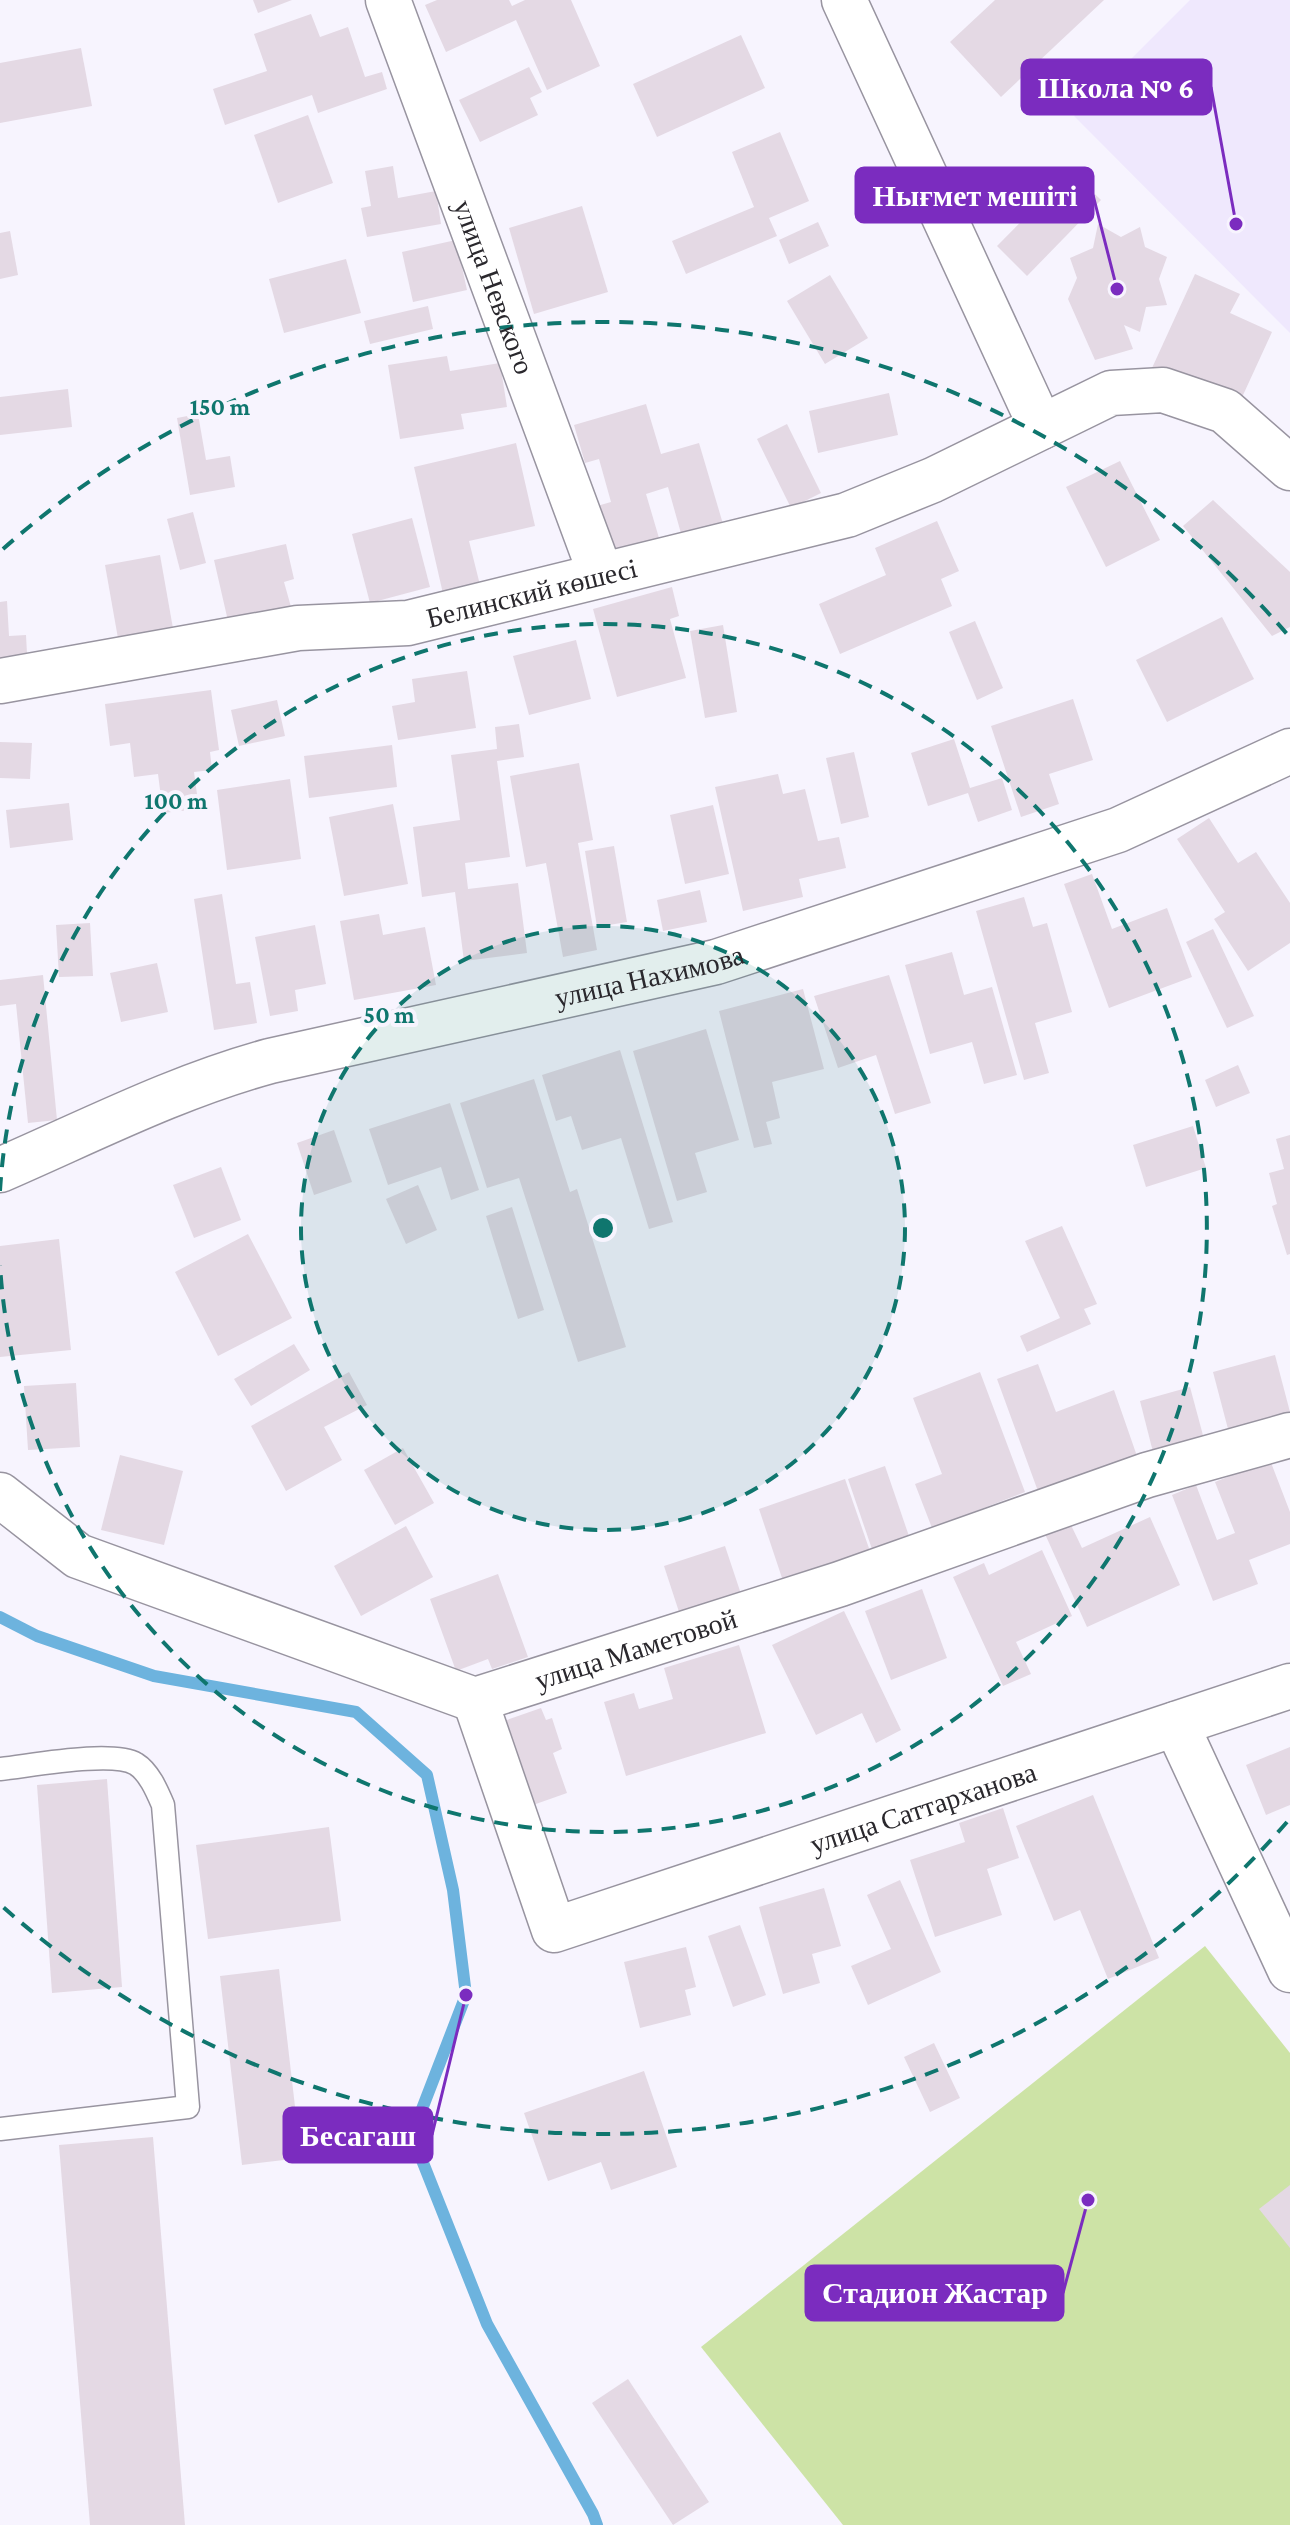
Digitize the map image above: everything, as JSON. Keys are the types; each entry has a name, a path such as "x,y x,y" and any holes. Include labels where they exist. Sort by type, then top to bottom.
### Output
{"street":[{"name":"улица Невского","path":"388,0 601,575"},
{"path":"844,0 1041,427"},
{"name":"Белинский көшесi","path":"0,681 298,628 408,623 847,515 933,480 1111,393 1163,390 1225,411 1290,468"},
{"name":"улица Нахимова","path":"0,1170 156,1099 216,1076 270,1061 716,962 793,937 1118,830 1290,751"},
{"name":"улица Маметовой","path":"475,1700 840,1584 1147,1475 1290,1435"},
{"path":"0,1495 78,1556 475,1700"},
{"name":"улица Саттарханова","path":"475,1700 554,1930 1290,1686"},
{"path":"1176,1724 1290,1970"}],"lane":[{"path":"0,1769 113,1757 136,1764 152,1781 163,1805 188,2107 0,2129"}],"shaded area":[{"path":"1190,0 1290,0 1290,333 1074,116"}],"green space":[{"path":"1205,1946 1290,2053 1290,2525 843,2525 701,2347"}],"building":[{"path":"253,0 292,0 258,13"},
{"path":"437,0 509,0 512,6 525,0 571,0 600,66 547,90 516,20 446,52 425,5"},
{"path":"995,0 1104,0 1001,97 950,42"},
{"path":"311,14 320,37 348,27 365,77 382,72 387,89 318,113 312,95 225,125 213,89 267,71 254,34"},
{"path":"741,35 765,88 657,137 633,84"},
{"path":"81,48 92,106 0,123 0,63"},
{"path":"529,67 542,92 530,98 538,115 480,142 459,100"},
{"path":"308,115 333,183 278,203 254,135"},
{"path":"780,132 809,201 769,218 777,236 686,274 672,241 754,207 732,152"},
{"path":"393,166 398,198 436,191 441,224 367,237 361,208 371,206 365,171"},
{"path":"1071,171 1101,200 1027,276 997,246"},
{"path":"582,206 608,292 534,314 509,228"},
{"path":"818,222 829,246 789,264 779,240"},
{"path":"1098,224 1121,237 1140,227 1145,247 1167,257 1159,279 1167,305 1146,307 1140,332 1124,325 1133,349 1095,360 1068,299 1077,278 1070,258 1093,248"},
{"path":"10,231 18,275 0,279 0,233"},
{"path":"456,240 467,290 413,302 402,252"},
{"path":"346,259 361,313 284,333 269,279"},
{"path":"1195,274 1240,294 1230,313 1272,332 1238,406 1152,368"},
{"path":"830,275 868,338 825,364 787,301"},
{"path":"428,306 433,329 370,344 364,321"},
{"path":"447,356 450,371 500,363 507,407 461,414 464,429 400,439 388,365"},
{"path":"68,389 72,427 0,435 0,397"},
{"path":"889,393 898,435 818,453 809,411"},
{"path":"646,404 661,454 699,443 723,524 682,537 668,487 646,494 659,538 611,552 597,506 611,502 599,459 585,463 574,425"},
{"path":"198,414 206,460 230,456 235,487 190,495 177,418"},
{"path":"787,424 821,493 791,508 757,439"},
{"path":"516,443 535,526 469,541 481,589 444,598 414,467"},
{"path":"1120,461 1160,540 1106,567 1066,487"},
{"path":"1213,500 1290,572 1290,627 1272,636 1183,526"},
{"path":"193,512 206,563 180,570 167,519"},
{"path":"412,518 430,587 370,603 352,534"},
{"path":"937,521 959,571 941,579 952,606 840,654 819,604 886,575 875,548"},
{"path":"286,544 294,579 284,582 291,607 228,621 214,560"},
{"path":"160,555 174,634 119,644 105,565"},
{"path":"672,587 679,616 670,619 686,678 617,697 593,609"},
{"path":"7,601 9,636 26,635 28,672 0,674 0,602"},
{"path":"1222,617 1254,679 1167,722 1136,660"},
{"path":"975,621 1003,688 977,700 949,632"},
{"path":"723,625 737,712 705,718 690,631"},
{"path":"576,640 591,699 529,715 513,656"},
{"path":"467,671 476,728 398,740 392,706 415,702 412,679"},
{"path":"211,690 219,750 210,752 212,770 194,772 199,809 163,813 158,774 134,777 130,743 110,746 105,704"},
{"path":"1073,699 1093,760 1049,774 1059,804 1021,817 991,726"},
{"path":"277,700 285,736 239,746 231,710"},
{"path":"519,724 524,757 497,761 510,857 465,863 468,889 518,883 527,953 464,961 455,892 422,897 413,827 460,820 451,755 497,749 495,727"},
{"path":"954,739 970,788 1002,778 1012,810 978,822 968,793 928,806 911,753"},
{"path":"0,742 32,743 30,779 0,778"},
{"path":"392,745 397,787 309,798 304,756"},
{"path":"854,752 869,817 841,824 826,758"},
{"path":"579,763 593,840 578,843 597,950 563,957 546,863 526,867 510,776"},
{"path":"778,774 783,794 805,789 818,841 839,837 846,868 799,879 803,897 743,911 715,787"},
{"path":"290,779 301,859 227,870 217,790"},
{"path":"69,803 73,840 10,848 6,810"},
{"path":"393,804 408,884 344,896 329,817"},
{"path":"713,805 729,874 685,884 670,815"},
{"path":"1209,818 1238,863 1256,852 1290,903 1290,943 1248,971 1214,919 1225,912 1177,839"},
{"path":"614,846 627,922 597,927 585,851"},
{"path":"1092,874 1112,929 1167,908 1192,977 1109,1008 1064,884"},
{"path":"700,890 707,922 663,931 657,900"},
{"path":"222,894 236,984 250,982 257,1023 214,1030 194,899"},
{"path":"1024,897 1033,927 1047,923 1072,1012 1035,1023 1049,1073 1024,1080 976,911"},
{"path":"379,914 383,935 425,927 436,985 354,1000 340,921"},
{"path":"90,923 93,976 59,977 56,925"},
{"path":"315,925 326,984 295,990 298,1011 270,1016 255,937"},
{"path":"1213,929 1254,1016 1227,1028 1186,942"},
{"path":"952,952 964,995 992,987 1017,1075 984,1084 972,1042 930,1054 905,965"},
{"path":"157,963 168,1012 121,1022 110,973"},
{"path":"43,975 57,1120 28,1123 16,1004 0,1006 0,980"},
{"path":"889,975 931,1103 895,1114 876,1055 838,1068 814,996"},
{"path":"803,989 824,1069 772,1082 780,1118 766,1122 772,1144 754,1148 719,1011"},
{"path":"706,1029 739,1140 695,1153 707,1192 677,1201 633,1051"},
{"path":"620,1050 673,1222 649,1229 621,1138 582,1150 571,1116 556,1121 542,1075"},
{"path":"1238,1065 1250,1093 1216,1107 1205,1080"},
{"path":"534,1079 570,1192 577,1189 626,1347 578,1362 519,1178 487,1188 460,1103"},
{"path":"450,1103 479,1190 451,1200 441,1167 388,1185 369,1129"},
{"path":"1193,1126 1206,1168 1146,1187 1133,1145"},
{"path":"334,1130 352,1182 314,1195 297,1143"},
{"path":"1290,1135 1290,1254 1287,1255 1272,1206 1277,1204 1269,1173 1284,1169 1276,1139"},
{"path":"221,1167 241,1220 194,1238 173,1185"},
{"path":"418,1185 437,1230 406,1244 386,1199"},
{"path":"512,1207 544,1310 518,1319 486,1216"},
{"path":"1062,1226 1097,1304 1084,1309 1091,1324 1027,1352 1020,1336 1060,1318 1025,1241"},
{"path":"248,1234 292,1318 218,1356 175,1272"},
{"path":"59,1239 71,1350 0,1357 0,1246"},
{"path":"294,1344 310,1370 251,1406 234,1379"},
{"path":"1275,1355 1290,1412 1228,1429 1213,1372"},
{"path":"1038,1364 1056,1412 1114,1390 1138,1459 1039,1494 997,1379"},
{"path":"349,1372 367,1405 324,1427 342,1460 286,1491 251,1426"},
{"path":"980,1372 1025,1492 932,1528 915,1484 942,1474 913,1398"},
{"path":"76,1383 80,1447 28,1450 24,1386"},
{"path":"1190,1387 1204,1439 1153,1452 1140,1401"},
{"path":"403,1448 434,1503 395,1525 364,1470"},
{"path":"120,1455 183,1471 164,1545 101,1530"},
{"path":"1270,1460 1290,1512 1290,1544 1249,1560 1258,1584 1213,1601 1172,1495 1196,1485 1217,1540 1235,1533 1215,1482"},
{"path":"885,1466 911,1542 874,1555 848,1479"},
{"path":"845,1479 872,1557 785,1587 759,1509"},
{"path":"1150,1517 1180,1585 1087,1627 1045,1534 1070,1523 1082,1548"},
{"path":"406,1526 433,1577 361,1616 334,1566"},
{"path":"725,1546 742,1597 681,1618 664,1566"},
{"path":"1042,1550 1072,1616 1016,1642 1031,1674 1003,1686 953,1577 984,1563 989,1575"},
{"path":"498,1574 528,1657 492,1669 488,1659 456,1671 430,1599"},
{"path":"922,1589 947,1658 891,1680 865,1611"},
{"path":"844,1611 901,1730 876,1743 862,1713 816,1735 772,1645"},
{"path":"739,1645 766,1733 626,1776 604,1702 634,1693 639,1709 673,1699 664,1668"},
{"path":"541,1708 546,1720 552,1718 562,1749 553,1753 567,1793 533,1805 504,1721"},
{"path":"1290,1747 1290,1805 1266,1815 1246,1765"},
{"path":"107,1779 122,1987 52,1993 37,1785"},
{"path":"1093,1795 1159,1958 1108,1979 1080,1910 1054,1921 1016,1826"},
{"path":"1003,1808 1019,1858 987,1869 1002,1915 935,1937 910,1860 965,1842 959,1823"},
{"path":"329,1827 341,1921 208,1939 196,1845"},
{"path":"900,1880 941,1972 868,2005 851,1966 891,1949 867,1895"},
{"path":"824,1888 841,1946 812,1954 820,1983 783,1994 759,1907"},
{"path":"740,1925 766,1995 733,2007 708,1936"},
{"path":"686,1947 696,1987 685,1990 691,2015 640,2028 624,1962"},
{"path":"279,1969 301,2158 242,2165 220,1976"},
{"path":"934,2043 960,2098 930,2112 904,2057"},
{"path":"644,2071 677,2167 611,2190 601,2162 548,2181 524,2113"},
{"path":"153,2137 185,2525 90,2525 59,2145"},
{"path":"1290,2185 1290,2248 1259,2209"},
{"path":"628,2379 709,2502 673,2525 592,2403"}],"waterway":[{"path":"0,1617 37,1636 154,1676 356,1712 427,1775 453,1890 466,1995 412,2135 487,2324 597,2525"}],"place":[{"name":"Школа № 6","path":"1236,224"},
{"name":"Нығмет мешіті","path":"1117,289"},
{"name":"Бесагаш","path":"466,1995"},
{"name":"Стадион Жастар","path":"1088,2200"}]}
